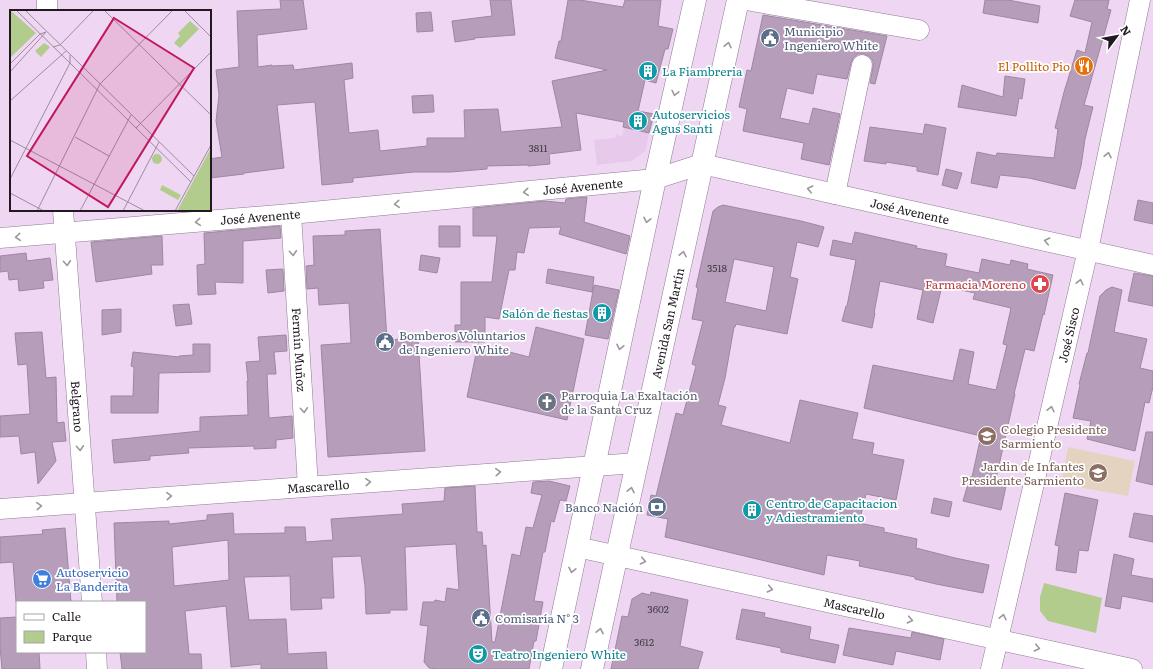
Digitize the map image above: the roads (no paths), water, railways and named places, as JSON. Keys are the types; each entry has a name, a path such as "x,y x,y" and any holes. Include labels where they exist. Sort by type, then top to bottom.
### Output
{"main road":[{"path":"551,669 655,179 695,0"},
{"name":"Avenida San Martín","path":"592,669 738,0"}],"street":[{"path":"746,0 919,30"},
{"name":"José Sisco","path":"992,669 1088,250 1140,0"},
{"path":"835,194 862,65"},
{"name":"José Avenente","path":"0,238 291,214 655,179 702,164 1153,264"},
{"name":"Belgrano","path":"62,211 92,601"},
{"name":"Fermín Muñoz","path":"291,214 308,486"},
{"name":"Mascarello","path":"0,509 637,462"},
{"name":"Mascarello","path":"577,547 1132,669"},
{"path":"96,653 97,669"}],"place":[{"name":"Municipio Ingeniero White","path":"770,38"},
{"name":"El Pollito Pio","path":"1084,66"},
{"name":"La Fiambreria","path":"648,71"},
{"name":"Autoservicios Agus Santi","path":"638,121"},
{"name":"Farmacia Moreno","path":"1040,284"},
{"name":"Salón de fiestas","path":"602,313"},
{"name":"Bomberos Voluntarios de Ingeniero White","path":"385,342"},
{"name":"Parroquia La Exaltación de la Santa Cruz","path":"547,402"},
{"name":"Colegio Presidente Sarmiento","path":"987,436"},
{"name":"Jardin de Infantes Presidente Sarmiento","path":"1098,473"},
{"name":"Banco Nación","path":"657,507"},
{"name":"Centro de Capacitacion y Adiestramiento","path":"752,510"},
{"name":"Autoservicio La Banderita","path":"42,579"},
{"name":"Comisaría N° 3","path":"481,618"},
{"name":"Teatro Ingeniero White","path":"478,654"}]}
